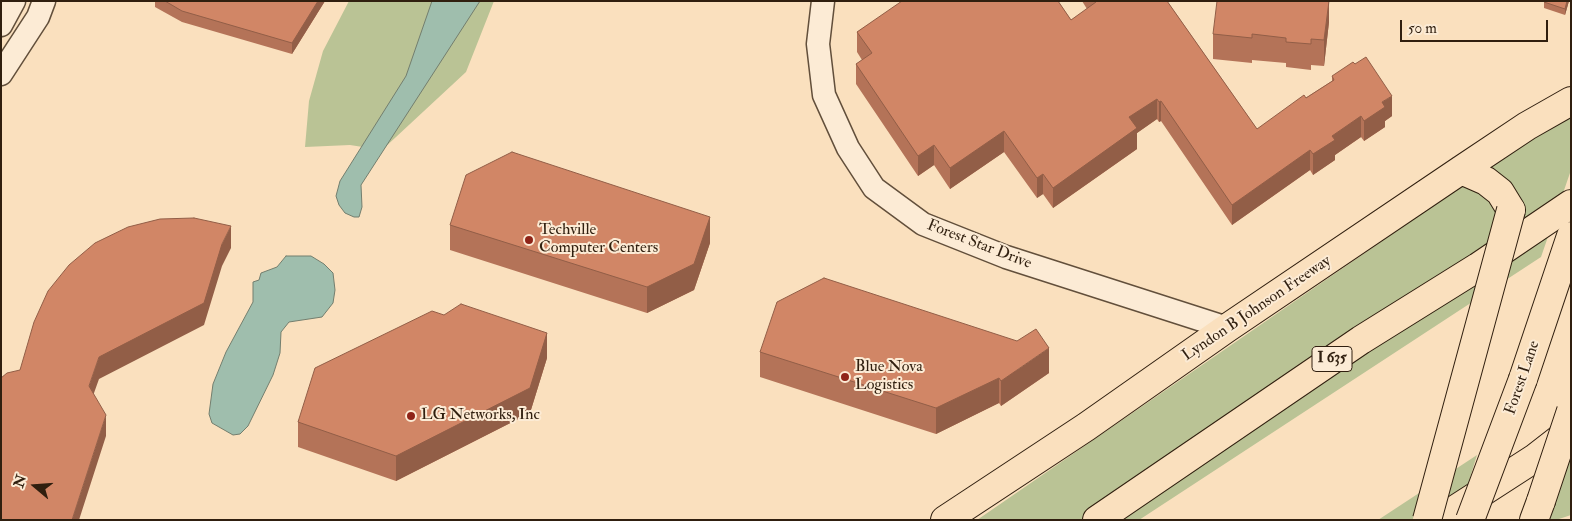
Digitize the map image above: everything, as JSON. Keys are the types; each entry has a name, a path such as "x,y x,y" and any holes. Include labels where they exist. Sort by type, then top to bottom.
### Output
{"main road":[{"name":"Lyndon B Johnson Freeway","path":"945,520 1086,427 1226,328 1462,170 1528,126 1571,101"},
{"path":"1427,520 1511,210 1500,192 1486,181 1462,170"},
{"name":"I 635","path":"1097,520 1361,340 1478,267 1571,204"},
{"name":"Forest Lane","path":"1470,520 1523,379 1571,236"},
{"path":"1538,510 1571,411"},
{"path":"1535,458 1571,430"},
{"path":"1439,520 1571,437"}],"street":[{"path":"1,25 14,1"},
{"path":"1,74 38,17 44,1"},
{"name":"Forest Star Drive","path":"823,1 818,44 824,95 848,148 874,188 923,224 1006,257 1226,328"}],"green space":[{"path":"349,1 494,1 466,72 382,150 350,145 305,147 309,101 323,51"},
{"path":"1571,111 1571,170 1541,257 1139,520 977,520"},
{"path":"1571,442 1571,515 1556,520 1547,520"},
{"path":"1477,455 1457,520 1378,520"}],"shaded area":[{"path":"432,1 480,1 361,185 362,207 359,217 354,217 345,213 339,205 336,196 340,181 406,76"},
{"path":"286,256 311,256 324,264 333,273 335,290 333,303 322,317 289,322 281,332 280,353 273,375 248,426 240,434 233,435 212,423 209,414 213,384 226,352 253,302 253,282 259,280 261,273 277,267"}],"building":[{"path":"165,1 318,1 292,43 182,11"},
{"path":"902,1 1058,1 1071,20 1096,1 1167,1 1257,129 1304,95 1306,98 1334,80 1332,76 1353,62 1355,64 1366,57 1392,96 1382,102 1385,107 1364,121 1361,116 1332,136 1335,140 1313,154 1310,150 1232,205 1161,101 1159,102 1157,99 1129,117 1137,128 1053,188 1043,174 1037,178 1004,131 950,168 934,145 918,156 856,64 872,53 857,32"},
{"path":"1217,1 1329,1 1324,40 1311,39 1311,44 1286,42 1286,38 1252,34 1252,38 1213,34"},
{"path":"1544,1 1567,1 1565,9"},
{"path":"512,152 710,217 694,264 647,287 450,225 466,175"},
{"path":"194,218 231,226 222,244 204,303 99,357 89,386 106,415 72,520 1,520 1,378 7,373 20,370 34,322 48,291 69,265 95,243 128,227 160,219"},
{"path":"824,278 1017,341 1036,329 1049,348 1001,381 999,378 936,408 760,352 777,302"},
{"path":"461,304 547,333 530,388 396,456 298,422 315,368 432,311 444,315"}],"place":[{"name":"Techville Computer Centers","path":"529,240"},
{"name":"Blue Nova Logistics","path":"845,377"},
{"name":"LG Networks, Inc","path":"411,416"}]}
